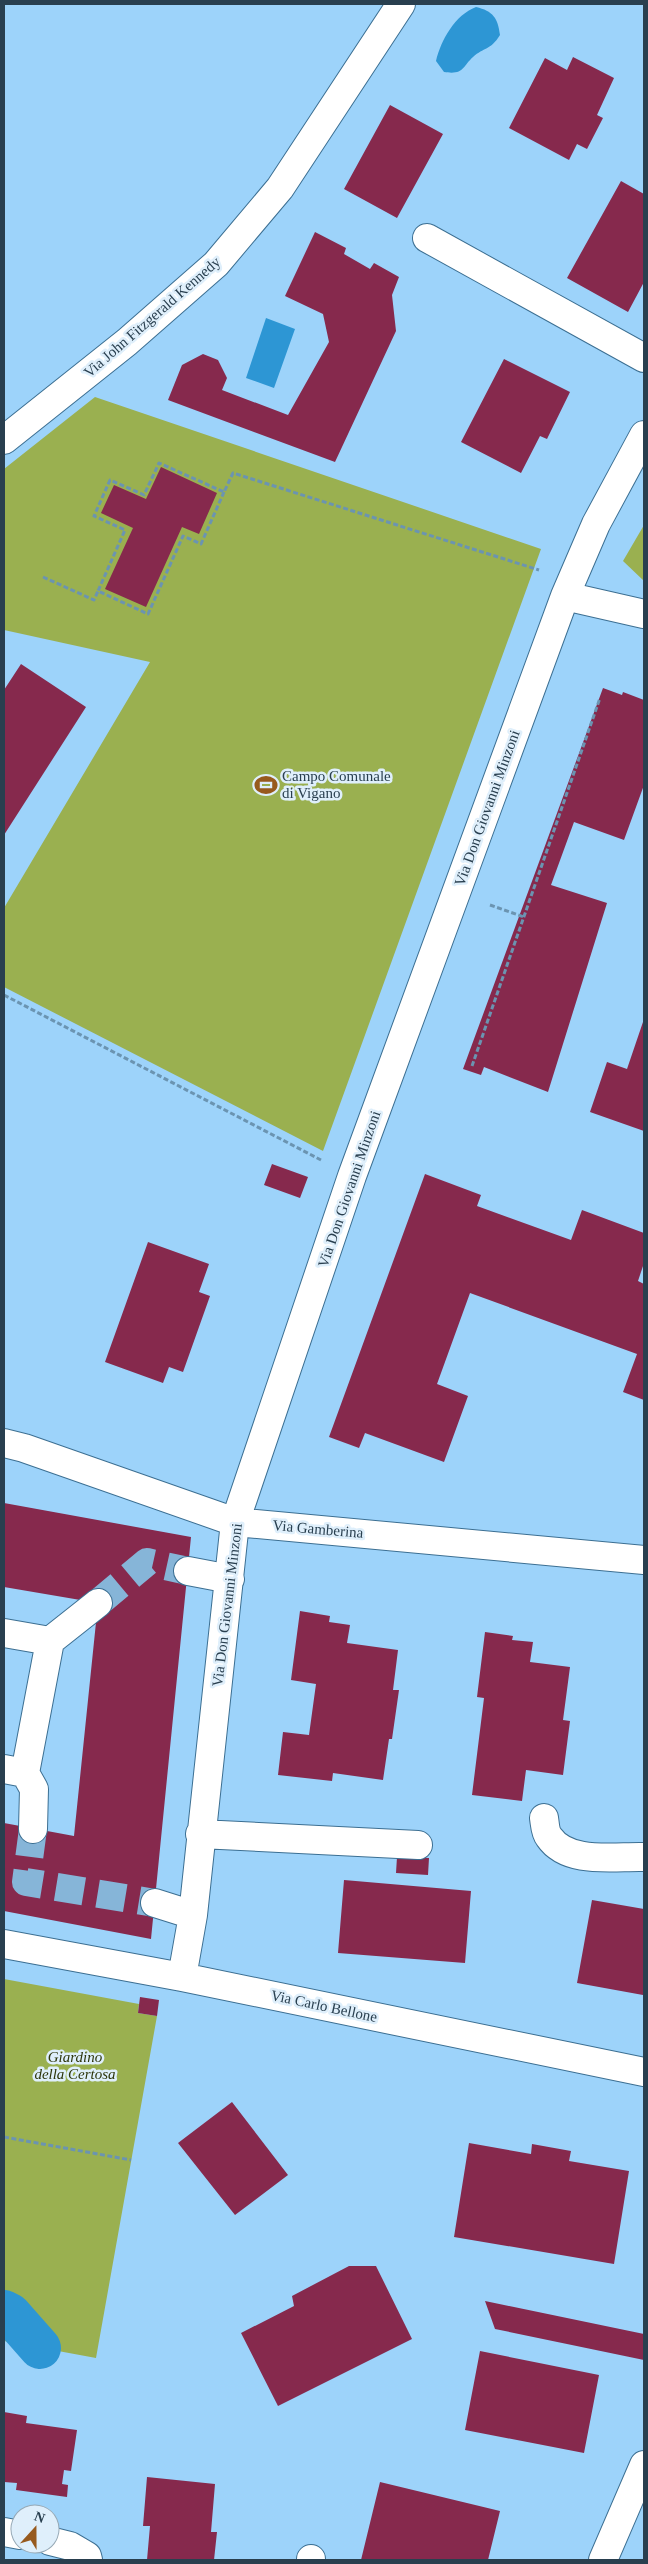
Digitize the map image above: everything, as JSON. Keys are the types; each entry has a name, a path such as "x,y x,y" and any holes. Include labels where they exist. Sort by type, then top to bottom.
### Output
{"street":[{"name":"Via John Fitzgerald Kennedy","path":"4,440 128,342 216,264 280,188 401,4"},
{"path":"427,238 644,358"},
{"name":"Via Don Giovanni Minzoni","path":"182,1977 193,1914 200,1834 236,1522 352,1176 568,588 596,524 644,435"},
{"path":"568,588 644,614"},
{"name":"Via Gamberina","path":"4,1443 24,1448 236,1522 644,1560"},
{"path":"188,1571 230,1579"},
{"path":"33,1829 34,1789 14,1771 50,1641 98,1603"},
{"path":"4,1633 50,1641"},
{"path":"544,1818 547,1835 558,1847 578,1856 644,1857"},
{"path":"200,1834 418,1845"},
{"path":"155,1903 193,1914"},
{"name":"Via Carlo Bellone","path":"4,1944 182,1977 644,2072"},
{"path":"603,2560 644,2465"},
{"path":"60,2544 70,2546 87,2556 88,2560"}],"path":[{"path":"43,577 94,600 125,530 94,516 110,480 144,495 159,463 224,492"},
{"path":"98,591 148,614 181,535 201,544 233,473 568,588"},
{"path":"472,1066 600,698"},
{"path":"4,995 352,1176"},
{"path":"4,2137 131,2160"}],"green space":[{"name":"Campo Comunale di Vigano","path":"95,397 541,549 323,1151 4,987 4,908 150,662 4,630 4,469"},
{"path":"644,525 644,581 623,561"},
{"name":"Giardino della Certosa","path":"4,1979 139,2004 138,2013 157,2016 96,2358 4,2341"}],"water":[{"path":"476,7 494,16 500,35 493,44 473,57 459,71 444,72 436,61 441,45 455,22"},
{"path":"266,318 295,329 274,388 246,378"}],"building":[{"path":"573,57 614,78 597,115 603,118 587,149 577,144 569,160 509,128 545,58 567,70"},
{"path":"390,105 443,134 397,218 344,189"},
{"path":"621,181 644,194 644,282 628,312 567,278"},
{"path":"315,232 346,248 344,254 370,269 374,263 399,277 392,295 396,331 335,462 168,400 182,365 203,354 218,360 227,378 222,390 288,415 329,342 323,314 285,296"},
{"path":"504,359 570,392 547,439 540,436 521,473 461,442"},
{"path":"161,467 217,493 199,534 182,527 146,607 105,589 133,528 101,513 114,485 146,499"},
{"path":"21,664 86,707 4,835 4,690"},
{"path":"603,688 622,695 623,692 644,700 644,785 624,840 574,822 551,885 607,903 548,1092 484,1067 481,1075 463,1069"},
{"path":"644,1019 644,1131 590,1112 607,1062 627,1069"},
{"path":"272,1164 308,1177 300,1198 264,1185"},
{"path":"425,1174 481,1195 477,1206 571,1240 582,1210 644,1233 644,1263 638,1281 644,1284 644,1400 623,1392 637,1354 470,1293 437,1384 468,1396 444,1462 365,1433 359,1448 329,1437"},
{"path":"148,1242 209,1264 199,1292 210,1296 183,1372 169,1367 163,1383 105,1362"},
{"path":"4,1503 191,1537 151,1939 4,1911 4,1823 74,1836 98,1603 4,1587"},
{"path":"300,1611 330,1616 329,1622 350,1625 347,1643 398,1650 393,1690 399,1690 392,1739 389,1739 383,1780 333,1773 332,1781 278,1775 283,1732 309,1735 316,1684 291,1680"},
{"path":"485,1632 513,1636 512,1640 533,1642 530,1662 570,1667 563,1720 570,1721 563,1775 526,1770 522,1801 472,1795 484,1698 477,1697"},
{"path":"397,1857 429,1858 428,1875 396,1873"},
{"path":"344,1880 471,1891 465,1963 338,1953"},
{"path":"592,1900 644,1909 643,1995 577,1983"},
{"path":"140,1997 159,2000 157,2016 138,2013"},
{"path":"232,2102 288,2175 235,2215 178,2143"},
{"path":"469,2143 531,2154 532,2144 571,2151 569,2161 629,2171 614,2264 454,2237"},
{"path":"349,2266 376,2266 412,2339 278,2406 241,2333 294,2306 292,2296"},
{"path":"485,2301 644,2334 644,2360 495,2329"},
{"path":"480,2351 599,2375 584,2453 465,2430"},
{"path":"4,2412 27,2416 26,2423 77,2430 71,2471 64,2470 62,2484 68,2485 67,2497 16,2490 17,2483 4,2482"},
{"path":"147,2477 215,2484 211,2532 217,2532 214,2560 147,2560 150,2526 143,2526"},
{"path":"380,2482 500,2511 488,2560 361,2560"}],"waterway":[{"path":"4,2311 10,2314 40,2348"}],"tunnel":[{"path":"98,1603 147,1562 188,1571"},
{"path":"33,1829 26,1882 155,1903"}],"place":[{"name":"Campo Comunale di Vigano","path":"266,785"}]}
